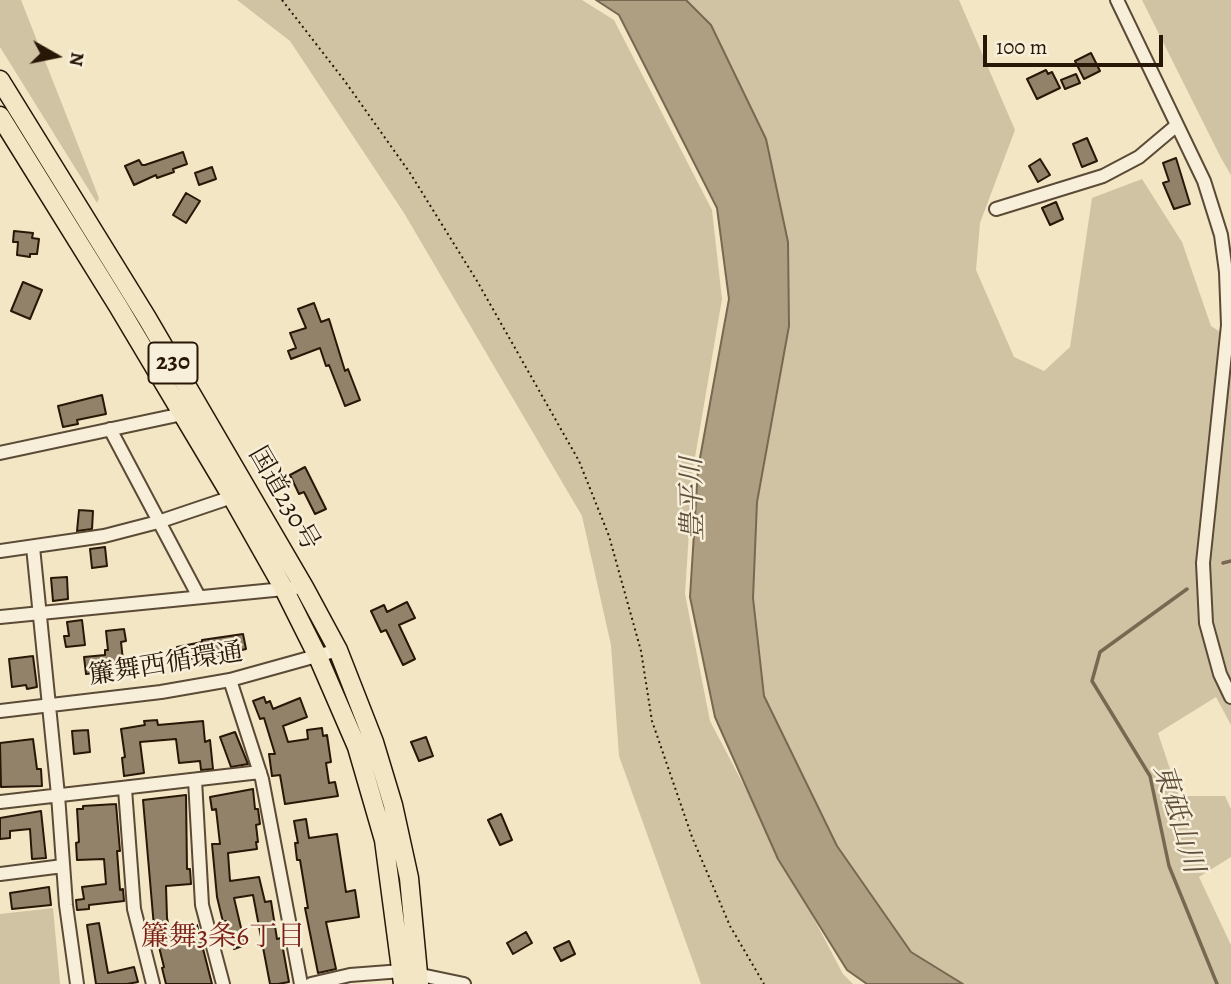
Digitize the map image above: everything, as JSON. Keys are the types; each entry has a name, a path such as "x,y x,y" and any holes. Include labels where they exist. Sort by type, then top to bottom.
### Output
{"highway":[{"name":"国道230号","path":"0,80 201,410 318,657 357,747 384,840 410,978"},
{"name":"国道230号","path":"0,116 183,414 304,587 338,650 374,742 393,805 409,878 410,978"}],"street":[{"path":"1117,0 1204,180 1221,235 1226,272 1227,339 1203,563 1206,622 1220,674 1231,697"},
{"path":"996,209 1103,176 1139,157 1177,125"},
{"path":"0,453 201,410"},
{"path":"110,429 199,597"},
{"path":"0,551 104,536 241,495"},
{"path":"33,547 63,866 77,984"},
{"path":"0,617 304,587"},
{"name":"簾舞西循環通","path":"0,711 161,692 230,680 338,650"},
{"path":"230,680 260,772 301,984"},
{"path":"0,802 260,772"},
{"path":"195,780 202,905 223,984"},
{"path":"125,789 134,909 153,984"},
{"path":"0,874 63,866"},
{"path":"311,984 350,975 464,984"}],"path":[{"path":"282,0 344,80 410,173 477,281 579,461 609,536 641,651 652,720 692,837 730,926 764,984"}],"shaded area":[{"path":"0,0 21,0 99,198 97,203 0,47"},
{"path":"237,0 582,0 614,20 712,210 722,299 693,469 685,594 710,721 843,974 853,984 701,984 619,756 611,645 582,516 404,213 290,41"},
{"path":"596,0 686,0 711,25 766,139 788,242 789,326 757,502 753,598 764,696 837,846 911,952 963,984 867,984 847,970 778,859 715,717 690,597 698,469 729,299 717,208 619,15"},
{"path":"686,0 959,0 1015,130 980,223 976,270 1014,357 1044,371 1070,347 1092,198 1142,179 1182,242 1211,326 1231,339 1231,725 1216,697 1158,733 1179,796 1225,796 1231,809 1231,857 1199,877 1231,945 1231,984 963,984 911,952 837,846 764,697 753,598 757,502 789,326 788,242 766,139 711,25"},
{"path":"1142,0 1231,0 1231,175 1221,158"},
{"path":"53,908 60,984 0,984 0,914"}],"building":[{"path":"1091,53 1100,71 1084,79 1075,61"},
{"path":"1046,70 1048,74 1052,72 1060,88 1037,99 1027,79"},
{"path":"1076,74 1080,83 1065,89 1061,80"},
{"path":"1087,138 1097,161 1082,167 1073,144"},
{"path":"183,152 187,164 173,169 174,172 157,178 156,175 134,185 125,166 139,160 145,165"},
{"path":"1176,158 1190,204 1174,209 1163,183 1169,181 1163,163"},
{"path":"1040,159 1050,175 1038,182 1029,166"},
{"path":"212,167 216,179 199,185 195,173"},
{"path":"186,193 200,201 186,223 173,215"},
{"path":"1056,202 1063,219 1050,225 1042,208"},
{"path":"14,231 33,233 32,238 39,239 37,254 30,254 30,257 17,255 18,242 13,242"},
{"path":"23,282 42,290 30,319 11,311"},
{"path":"314,303 321,322 329,319 345,371 348,369 360,400 345,406 320,348 291,359 288,351 296,348 290,333 306,328 298,309"},
{"path":"102,395 106,414 77,420 78,424 63,427 58,406"},
{"path":"305,467 326,509 315,514 304,492 299,494 290,475"},
{"path":"79,510 93,511 92,529 77,531"},
{"path":"105,547 107,566 92,568 90,549"},
{"path":"67,577 68,599 53,601 51,578"},
{"path":"407,602 415,618 399,625 415,659 403,665 386,630 381,632 371,611 384,605 387,612"},
{"path":"82,620 85,645 66,647 64,636 69,636 67,622"},
{"path":"124,629 126,641 121,642 124,669 86,674 84,657 105,655 105,650 108,650 106,631"},
{"path":"243,634 246,649 205,659 205,656 179,661 177,647"},
{"path":"33,656 37,687 12,687 9,659"},
{"path":"264,697 266,703 270,701 273,709 300,698 307,717 283,726 288,742 308,739 307,730 322,728 323,736 327,735 331,762 326,763 329,783 335,782 338,796 285,804 280,775 272,776 269,754 275,754 264,718 260,719 253,701"},
{"path":"157,720 158,725 203,721 205,742 210,740 213,769 201,770 200,761 179,763 176,739 140,742 144,773 124,776 122,758 125,757 121,729 145,725 144,721"},
{"path":"88,730 90,752 74,754 72,731"},
{"path":"235,732 248,764 231,767 220,737"},
{"path":"426,737 433,756 419,761 411,742"},
{"path":"33,739 37,769 41,769 42,786 1,787 0,743"},
{"path":"253,789 260,824 256,825 257,849 228,853 230,881 259,877 265,902 271,901 277,939 281,938 289,982 278,984 270,984 253,895 234,898 245,945 234,949 217,897 212,844 220,844 216,809 212,810 210,797"},
{"path":"186,795 187,869 190,869 191,884 166,886 167,918 170,932 197,925 212,984 166,984 154,927 143,800"},
{"path":"116,804 120,890 123,889 124,901 89,905 89,909 77,910 76,900 84,899 82,887 106,884 104,859 77,860 77,809 83,809 83,806"},
{"path":"41,811 46,858 32,859 30,829 10,831 10,838 0,839 0,818"},
{"path":"501,814 512,840 500,845 488,820"},
{"path":"306,819 309,838 337,834 346,892 355,890 359,917 326,922 336,969 318,973 295,843 298,843 294,821"},
{"path":"49,887 51,905 12,909 10,893"},
{"path":"99,923 108,973 134,967 138,982 96,984 87,925"},
{"path":"526,932 532,943 513,954 507,943"},
{"path":"569,941 575,954 561,961 554,948"}],"waterway":[{"name":"東砥山川","path":"1223,563 1231,561"},
{"name":"東砥山川","path":"1187,589 1100,652 1092,681 1150,776 1169,866 1217,984"}],"district":[{"name":"簾舞3条6丁目","path":"223,938"}],"water label":[{"name":"豊平川","path":"694,499"}]}
